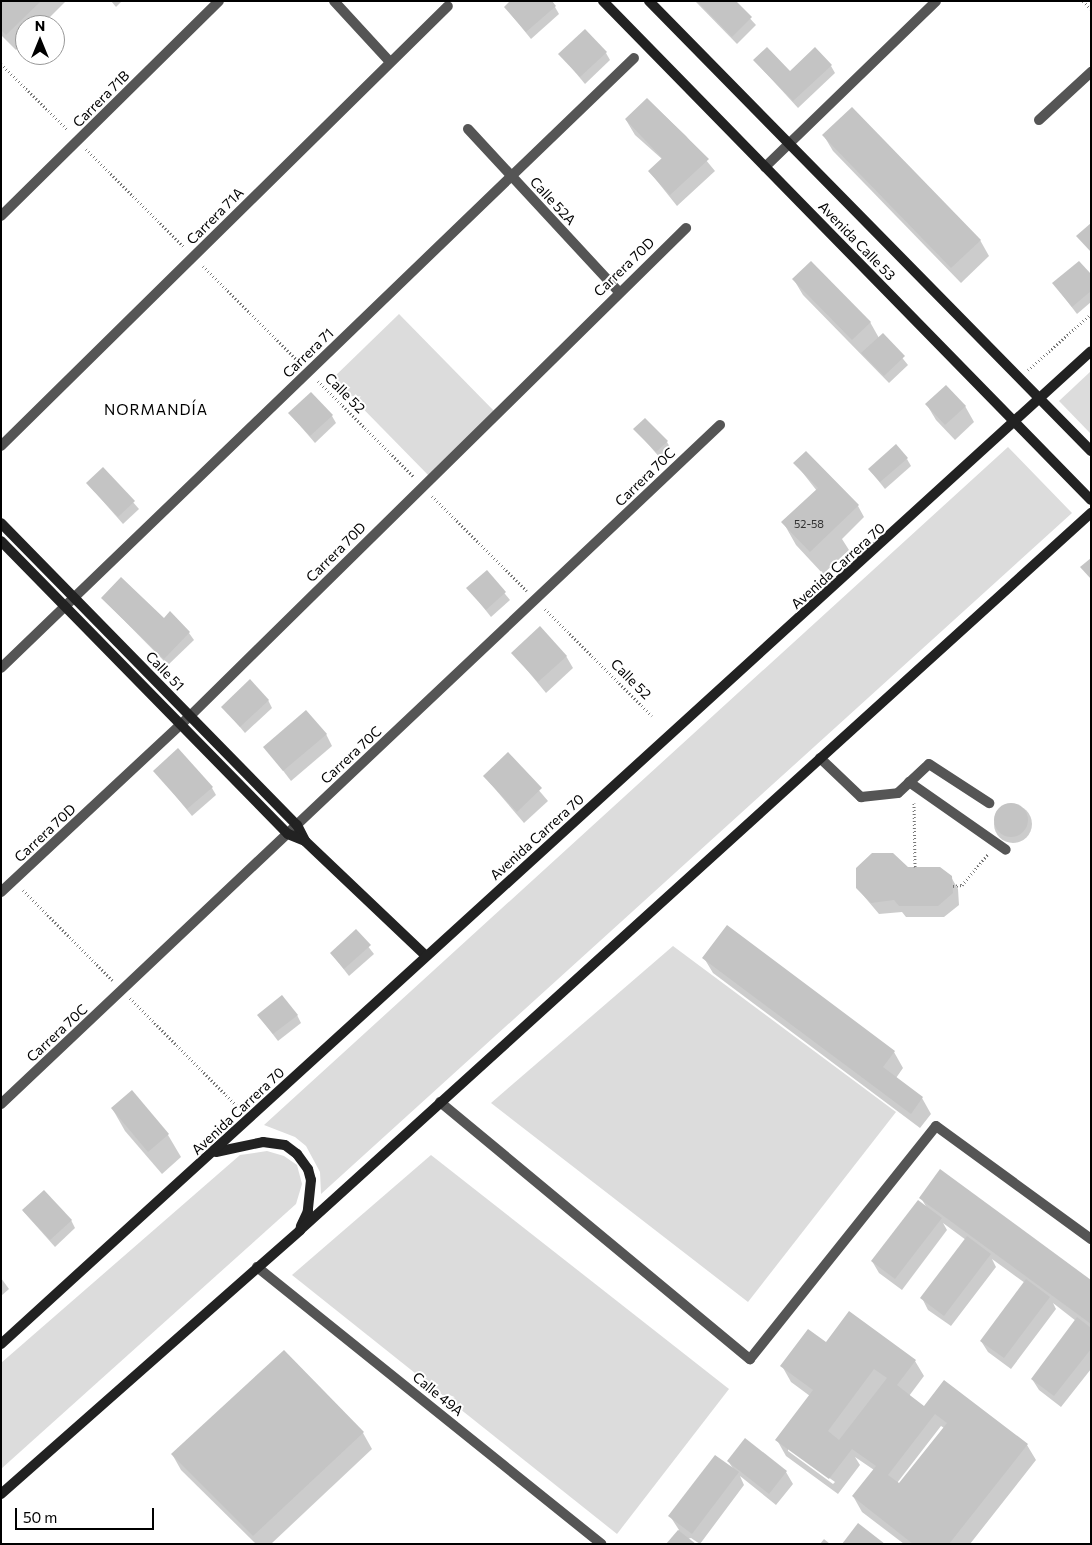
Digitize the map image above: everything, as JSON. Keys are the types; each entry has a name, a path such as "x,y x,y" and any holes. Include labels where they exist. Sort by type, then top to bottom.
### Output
{"main road":[{"name":"Avenida Calle 53","path":"603,1 1091,500"},
{"name":"Avenida Calle 53","path":"649,1 1091,451"},
{"name":"Avenida Carrera 70","path":"1,1344 213,1153 425,956 1091,351"},
{"path":"1,1494 300,1230 1091,512"},
{"name":"Calle 51","path":"1,523 297,825 305,841 425,956"},
{"name":"Calle 51","path":"1,541 288,834 305,841"},
{"path":"213,1153 263,1142 285,1146 297,1154 308,1169 311,1180 308,1211 300,1230"}],"street":[{"name":"Carrera 71B","path":"1,216 79,142 220,1"},
{"path":"334,1 390,62"},
{"path":"765,167 936,1"},
{"name":"Carrera 71A","path":"1,446 448,6"},
{"name":"Carrera 71","path":"1,668 634,58"},
{"path":"1039,120 1091,72"},
{"name":"Calle 52A","path":"468,129 618,291"},
{"name":"Carrera 70D","path":"1,892 190,716 618,291 686,228"},
{"name":"Carrera 70C","path":"1,1104 720,425"},
{"path":"820,758 851,791 862,797 894,794 911,784 929,764 989,803"},
{"path":"911,784 1006,850"},
{"path":"440,1102 750,1359 936,1126 1091,1239"},
{"name":"Calle 49A","path":"257,1267 602,1544"}],"path":[{"path":"1083,1 1091,9"},
{"name":"Calle 52","path":"1,64 652,716"},
{"path":"1024,373 1091,314"},
{"path":"911,784 916,867"},
{"path":"953,886 962,885 996,844"}],"shaded area":[{"path":"399,314 496,413 430,477 333,378"},
{"path":"1091,371 1091,434 1059,401"},
{"path":"1008,447 1072,513 321,1194 320,1172 306,1146 295,1137 264,1125"},
{"path":"673,946 896,1112 748,1302 491,1103"},
{"path":"267,1151 284,1156 297,1165 302,1184 296,1204 1,1469 1,1363 240,1155"},
{"path":"431,1155 729,1389 617,1534 292,1275"}],"building":[{"path":"1,1 41,1 27,15 15,15 15,26 6,35 1,30"},
{"path":"510,1 552,1 556,6 526,32 504,7"},
{"path":"697,1 736,1 752,17 732,37"},
{"path":"585,29 607,52 580,77 558,54"},
{"path":"767,47 790,71 815,47 832,65 793,101 753,60"},
{"path":"647,98 709,159 670,195 648,171 662,158 625,119"},
{"path":"852,107 981,240 951,268 822,135"},
{"path":"1091,223 1091,252 1076,236"},
{"path":"811,261 871,322 852,340 792,279"},
{"path":"1079,261 1091,274 1091,291 1072,307 1052,283"},
{"path":"883,333 905,356 884,376 861,353"},
{"path":"946,385 966,406 945,425 925,404"},
{"path":"311,392 333,415 310,436 288,413"},
{"path":"645,418 668,441 656,452 633,429"},
{"path":"896,444 908,458 880,482 868,469"},
{"path":"806,451 859,505 810,552 781,522 818,488 793,463"},
{"path":"103,467 135,501 118,517 86,483"},
{"path":"1091,558 1091,579 1080,567"},
{"path":"487,570 506,592 486,610 466,588"},
{"path":"121,577 164,618 170,611 190,632 164,659 101,598"},
{"path":"540,626 567,656 538,682 511,653"},
{"path":"250,679 269,700 240,727 221,707"},
{"path":"306,710 327,734 283,771 263,747"},
{"path":"178,748 213,787 187,809 153,771"},
{"path":"508,752 542,788 517,812 483,776"},
{"path":"1011,803 1018,804 1023,808 1027,813 1027,827 1023,832 1018,836 1011,837 1004,836 999,832 995,827 994,820 995,813 999,808 1004,804"},
{"path":"872,853 893,853 908,867 940,867 952,876 953,893 938,906 899,906 894,900 871,903 856,888 856,868"},
{"path":"727,925 895,1051 883,1067 923,1097 911,1114 702,958"},
{"path":"356,929 371,945 344,969 330,953"},
{"path":"282,995 298,1015 273,1034 257,1015"},
{"path":"132,1090 169,1134 148,1152 111,1108"},
{"path":"940,1169 1091,1280 1091,1324 919,1198"},
{"path":"44,1190 72,1220 50,1240 22,1210"},
{"path":"918,1200 942,1218 895,1279 871,1261"},
{"path":"967,1236 991,1254 944,1316 920,1298"},
{"path":"1026,1279 1050,1297 1004,1358 980,1341"},
{"path":"849,1311 916,1360 897,1385 924,1406 944,1380 1028,1444 949,1544 913,1544 852,1496 876,1466 852,1449 829,1479 775,1440 813,1390 780,1366 808,1329 826,1342","holes":["874,1369 887,1378 839,1440 828,1431","935,1414 947,1423 899,1483 888,1475"]},
{"path":"1077,1317 1091,1328 1091,1349 1054,1396 1031,1379"},
{"path":"284,1350 364,1432 253,1536 171,1454"},
{"path":"745,1438 787,1471 769,1494 727,1461"},
{"path":"715,1455 739,1472 692,1534 668,1516"},
{"path":"858,1523 885,1544 842,1544"},
{"path":"678,1530 696,1544 666,1544"}],"district":[{"name":"NORMANDÍA","path":"156,410"}]}
